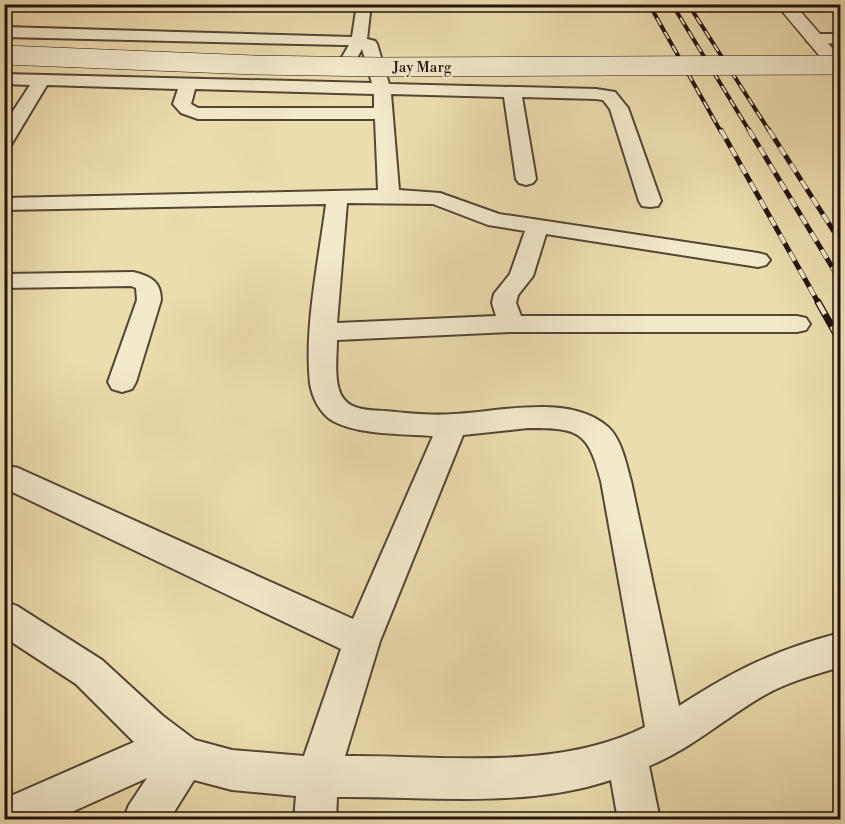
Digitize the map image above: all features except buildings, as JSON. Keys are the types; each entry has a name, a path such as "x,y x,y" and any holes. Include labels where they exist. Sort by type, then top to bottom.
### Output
{"main road":[{"path":"784,4 840,67"},
{"name":"Jay Marg","path":"4,43 351,54 840,53"},
{"name":"Jay Marg","path":"4,55 254,65 380,67 840,67"}],"street":[{"path":"333,87 359,41 364,4"},
{"path":"4,32 359,41 369,44 382,89 389,196"},
{"path":"814,39 840,39"},
{"path":"4,79 589,93 609,96 615,101 650,201"},
{"path":"4,141 42,80"},
{"path":"188,85 182,104 185,109 192,112 210,114 383,113"},
{"path":"512,92 526,179"},
{"path":"4,110 24,110"},
{"path":"4,204 389,196 433,198 448,201 477,215 758,260"},
{"path":"337,198 324,332 323,380 327,398 342,416 408,424 452,425 553,418 580,422 599,436 610,459 616,482 666,736"},
{"path":"511,324 504,303 506,294 521,276 538,226"},
{"path":"4,281 133,279 144,282 150,289 150,300 122,382"},
{"path":"324,332 511,324 797,324"},
{"path":"315,819 318,776 362,641 452,425"},
{"path":"7,476 362,641"},
{"path":"4,617 90,672 178,752 240,772 318,776 502,777 577,769 627,755 666,736 751,682 797,662 840,650"},
{"path":"5,819 178,752"},
{"path":"144,819 178,752"},
{"path":"627,755 639,819"}],"railway":[{"path":"649,4 721,132"},
{"path":"672,4 750,132"},
{"path":"688,4 770,132"},
{"path":"721,130 819,304"},
{"path":"749,130 840,280"},
{"path":"769,130 840,241"},
{"path":"818,302 840,341"}]}
